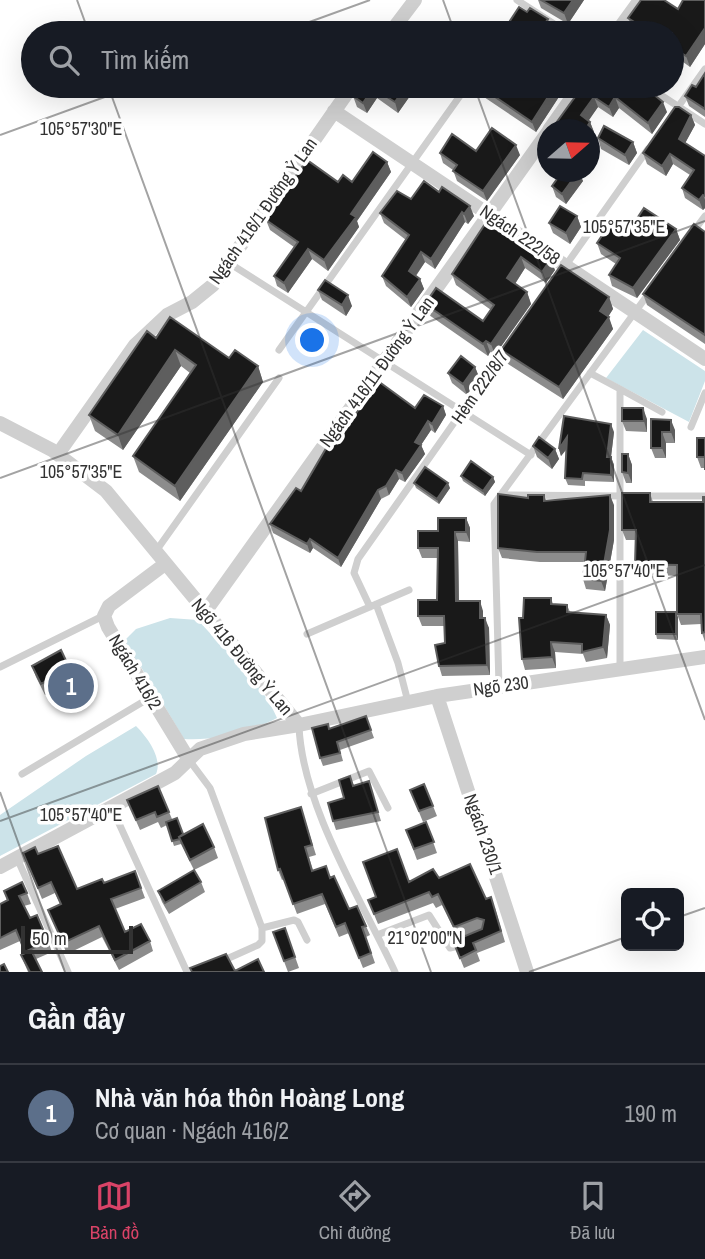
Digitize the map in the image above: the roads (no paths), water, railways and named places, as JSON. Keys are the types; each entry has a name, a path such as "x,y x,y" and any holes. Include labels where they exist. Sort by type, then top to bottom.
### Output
{"street":[{"path":"399,21 415,0"},
{"path":"625,21 640,0"},
{"name":"Ngách 416/1 Đường Ỷ Lan","path":"58,454 135,345 167,315 202,295 229,263 343,98"},
{"name":"Ngách 416/11 Đường Ỷ Lan","path":"557,119 571,98"},
{"name":"Ngách 222/58","path":"334,111 489,215 562,271 635,312 705,359"},
{"name":"Ngách 416/11 Đường Ỷ Lan","path":"205,612 537,147"},
{"name":"Ngõ 416 Đường Ỷ Lan","path":"0,423 58,454 106,491 299,725 226,739 200,749 175,773 0,867"},
{"name":"Ngách 416/2","path":"166,564 109,606 104,615 189,760"},
{"name":"Ngõ 230","path":"299,725 437,696 705,657"},
{"name":"Ngách 230/1","path":"437,696 527,972"}],"lane":[{"path":"518,14 523,2 551,21"},
{"path":"670,118 705,69"},
{"path":"279,350 458,98"},
{"path":"665,98 705,124"},
{"path":"562,271 654,141"},
{"path":"690,237 705,216"},
{"path":"229,263 531,455"},
{"path":"499,686 494,504 658,280"},
{"name":"Hẻm 222/8/7","path":"373,606 356,580 355,565 510,344"},
{"path":"590,373 662,412"},
{"path":"155,551 279,378"},
{"path":"620,389 620,669"},
{"path":"691,427 705,393"},
{"path":"501,495 705,496"},
{"path":"307,635 409,590"},
{"path":"373,606 398,663 408,702"},
{"path":"0,667 104,615"},
{"path":"22,774 150,697"},
{"path":"299,725 301,758 311,794 395,972"},
{"path":"189,760 209,788 262,928 262,940 258,945 216,963"},
{"path":"311,794 369,771 388,808"},
{"path":"110,806 187,972"},
{"path":"17,858 68,972"},
{"path":"377,934 429,915 450,948 474,939"},
{"path":"262,928 294,920 298,922 307,940"}],"water":[{"path":"643,330 705,371 705,381 689,422 606,378"},
{"path":"170,618 198,620 252,679 277,718 232,734 207,739 184,739 141,667 129,654 125,640 136,629"},
{"path":"136,726 156,755 156,774 0,856 0,815 86,756"}],"place":[{"name":"Nhà văn hóa thôn Hoàng Long","path":"71,686"}]}
